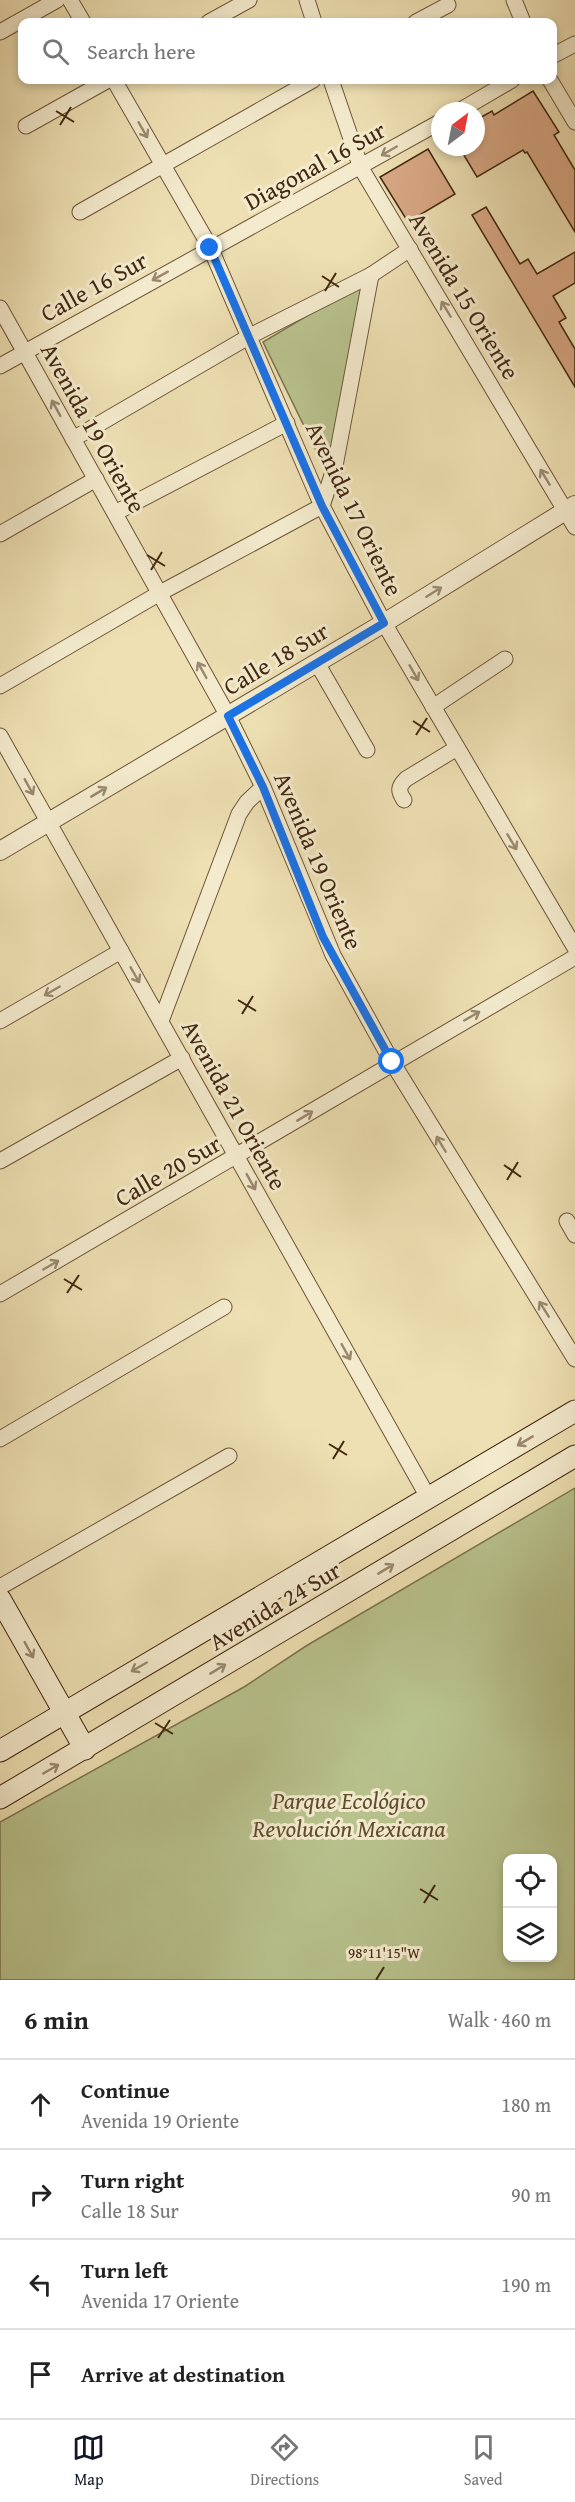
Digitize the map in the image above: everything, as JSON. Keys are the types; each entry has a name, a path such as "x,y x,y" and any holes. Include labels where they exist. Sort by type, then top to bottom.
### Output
{"main road":[{"name":"Avenida 24 Sur","path":"0,1751 575,1411"},
{"name":"Avenida 24 Sur","path":"0,1798 575,1456"},
{"path":"0,1599 85,1749"}],"street":[{"path":"25,18 57,0"},
{"path":"70,0 81,18"},
{"path":"216,18 249,0"},
{"path":"307,0 313,18"},
{"path":"514,0 521,18"},
{"path":"424,18 448,5"},
{"path":"0,32 18,22"},
{"path":"557,53 575,44"},
{"path":"26,126 101,84"},
{"name":"Avenida 17 Oriente","path":"116,84 210,248 322,506 384,623 575,948"},
{"path":"80,212 306,84"},
{"name":"Avenida 15 Oriente","path":"332,84 361,168 572,515"},
{"path":"474,102 505,84"},
{"path":"552,84 575,122"},
{"name":"Diagonal 16 Sur","path":"210,248 361,168 431,127"},
{"name":"Calle 16 Sur","path":"0,366 210,248"},
{"path":"74,439 250,336 371,274 410,249"},
{"path":"0,686 160,593 322,506 335,466 371,274"},
{"name":"Avenida 19 Oriente","path":"0,308 228,716 263,787 323,937 392,1062 575,1359"},
{"path":"115,513 287,423"},
{"path":"0,534 96,479"},
{"name":"Calle 18 Sur","path":"0,851 384,623 572,515"},
{"path":"433,706 505,659"},
{"path":"317,663 367,750"},
{"name":"Avenida 21 Oriente","path":"0,736 428,1497"},
{"path":"404,800 399,792 400,785 406,779 457,748"},
{"path":"161,1021 239,814 263,787"},
{"path":"0,1021 121,951"},
{"name":"Calle 20 Sur","path":"0,1294 237,1157 392,1062 575,957"},
{"path":"0,1161 182,1058"},
{"path":"567,1221 575,1235"},
{"path":"0,1439 224,1307"},
{"path":"0,1587 229,1456"}],"green space":[{"path":"362,283 329,477 263,342"},
{"name":"Parque Ecológico Revolución Mexicana","path":"575,1488 575,1980 0,1980 0,1822 244,1687 306,1646"}],"building":[{"path":"533,91 559,132 554,135 575,170 575,232 527,152 523,150 477,177 464,156 485,156 485,115 492,111 494,115"},
{"path":"428,149 455,194 408,222 380,177"},
{"path":"486,207 520,264 528,259 537,274 575,252 575,283 553,296 566,318 559,322 575,349 575,387 472,215"}],"route":[{"path":"210,248 322,506 384,623 228,716 263,787 323,937 392,1062"}]}
